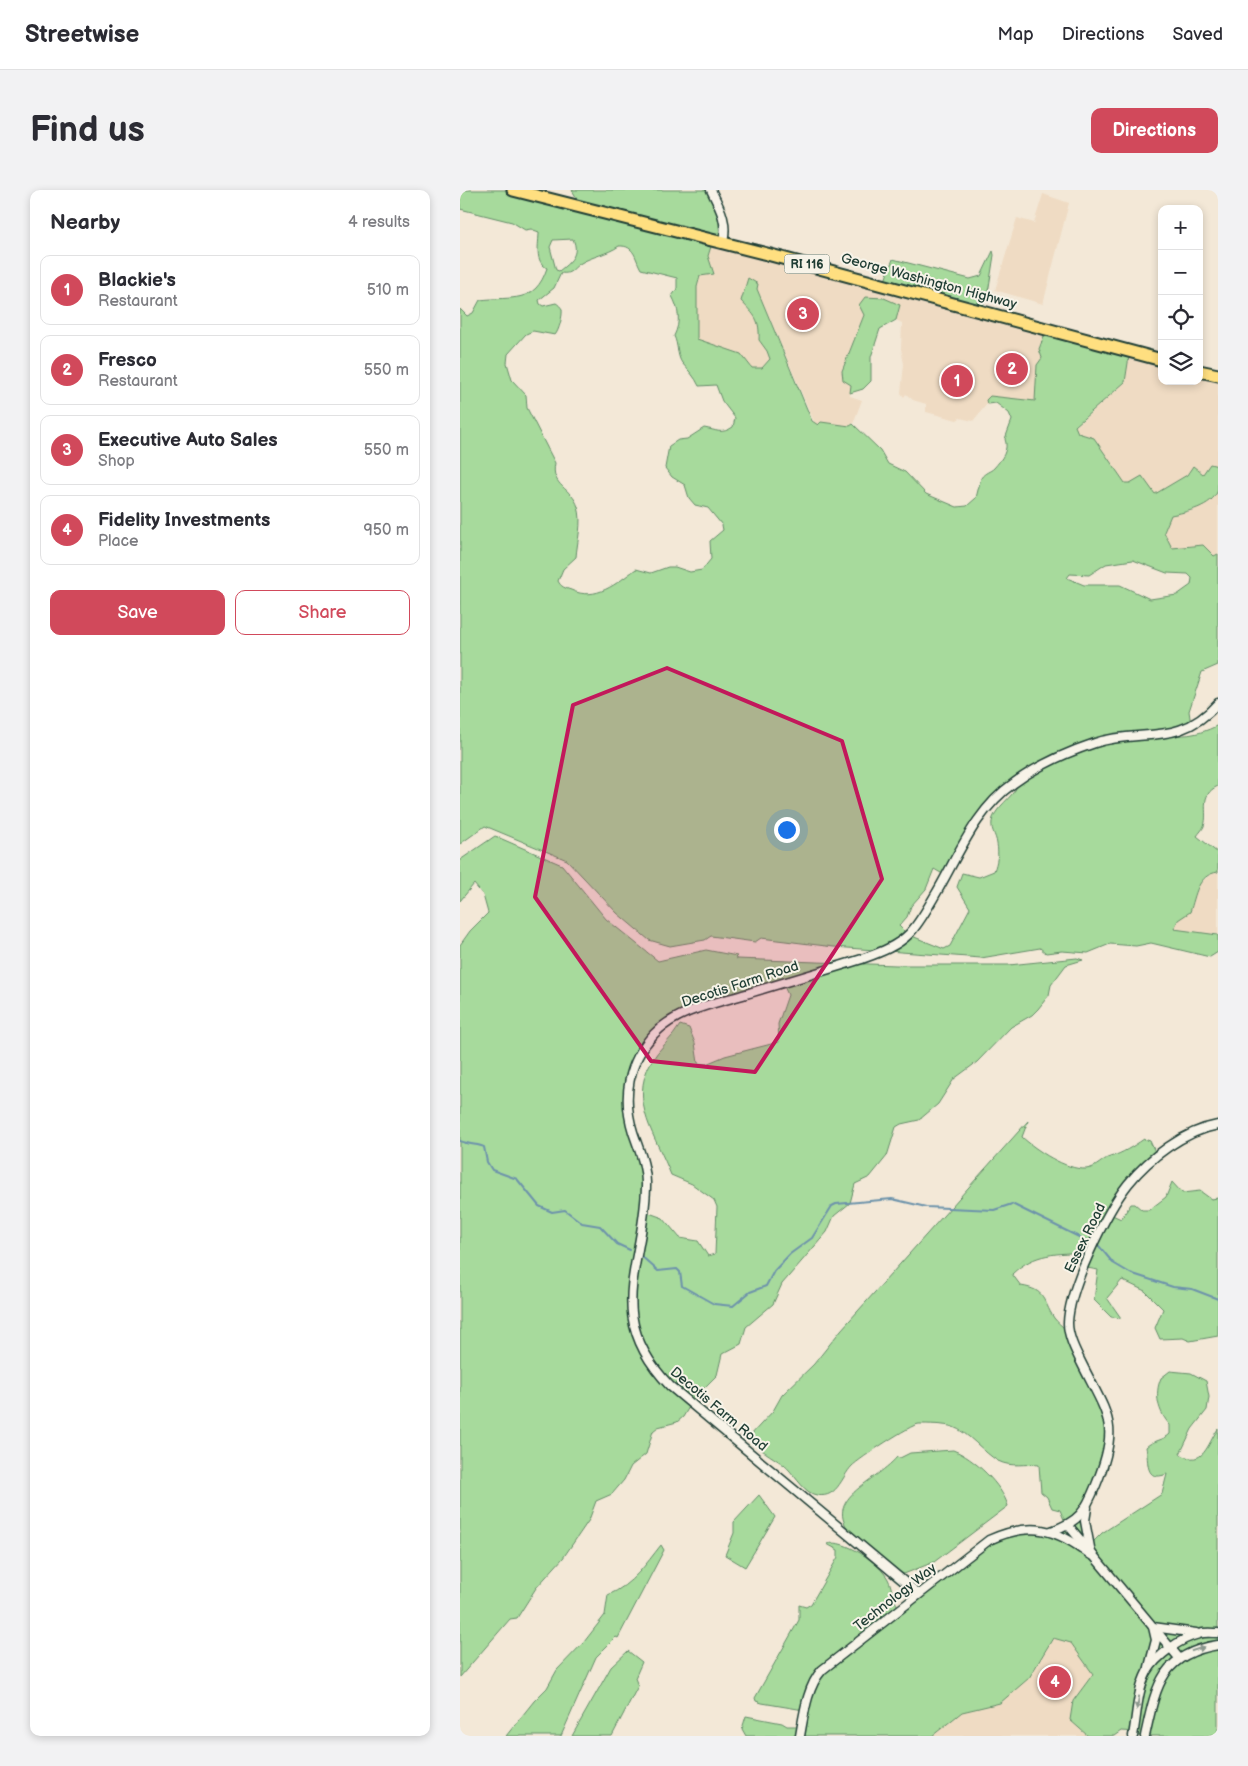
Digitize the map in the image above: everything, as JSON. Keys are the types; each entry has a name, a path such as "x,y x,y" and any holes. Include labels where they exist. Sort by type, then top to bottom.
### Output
{"main road":[{"name":"George Washington Highway","path":"514,190 723,242 1158,359"},
{"path":"1203,372 1218,375"}],"street":[{"path":"711,190 724,218 725,233 723,242"},
{"name":"Decotis Farm Road","path":"919,1594 670,1386 642,1349 636,1332 630,1296 646,1186 645,1166 627,1109 626,1091 630,1074 640,1053 655,1033 687,1013 862,959 884,951 908,935 929,906 975,822 991,803 1012,784 1028,773 1096,743 1157,736 1174,732 1198,721 1218,703"},
{"name":"Essex Road","path":"1051,1531 1068,1526 1087,1508 1106,1460 1111,1440 1109,1417 1074,1347 1068,1323 1082,1268 1127,1185 1151,1160 1180,1140 1218,1126"},
{"path":"1087,1508 1085,1521 1091,1555"},
{"path":"1068,1526 1179,1658"},
{"name":"Technology Way","path":"800,1736 806,1707 819,1675 840,1654 989,1540 1020,1530 1051,1531"},
{"path":"1051,1531 1070,1539 1091,1555"},
{"path":"1153,1626 1179,1632 1218,1633"},
{"path":"1133,1736 1140,1692 1148,1672 1156,1640 1153,1626"},
{"path":"1148,1672 1184,1640 1200,1633"},
{"path":"1145,1736 1154,1695 1163,1675 1179,1658 1201,1647 1218,1645"}],"highlighted area":[{"path":"667,668 842,741 882,879 755,1072 651,1061 535,897 573,705"}],"shaded area":[{"path":"1043,194 1069,203 1043,304 995,290 1017,218 1034,223"},
{"path":"713,239 1047,328 1039,349 1042,358 1036,399 1032,401 986,400 987,404 973,421 960,418 957,420 926,412 926,404 913,400 906,394 904,397 901,393 904,364 901,349 902,323 896,320 899,305 864,315 842,371 851,385 850,396 862,400 853,424 850,426 815,424 757,289 758,284 748,278 742,301 756,317 760,325 759,340 770,359 762,368 752,368 740,354 697,339 697,287 700,276 714,274 708,256"},
{"path":"1130,350 1158,356 1158,385 1203,385 1203,368 1218,373 1218,466 1210,464 1203,474 1193,467 1187,475 1155,494 1125,483 1094,438 1078,433 1075,427 1125,382"},
{"path":"1218,490 1218,554 1214,556 1184,547 1171,548 1164,532 1171,515 1191,511 1209,501"},
{"path":"1216,871 1218,872 1218,935 1174,929 1178,920 1193,904 1194,894 1199,883"},
{"path":"1053,1638 1071,1643 1093,1674 1073,1701 1070,1719 1088,1736 932,1736 962,1712 1000,1703 1029,1678"}],"green space":[{"path":"460,190 518,190 579,202 572,190 714,190 728,223 729,240 713,240 708,256 714,274 700,276 697,287 697,339 741,354 752,368 762,368 770,359 759,340 759,327 756,318 741,301 748,278 758,284 757,289 812,421 818,425 821,422 850,426 853,424 880,450 888,464 905,472 926,494 957,507 967,506 976,498 981,478 994,468 1005,451 1005,439 1012,420 1009,413 996,403 987,404 986,400 990,396 1035,401 1037,365 1042,358 1039,349 1047,328 1130,350 1125,382 1075,426 1078,433 1094,438 1125,483 1130,483 1142,476 1155,494 1187,475 1193,466 1203,474 1210,464 1218,466 1218,490 1215,496 1198,508 1171,515 1164,532 1172,548 1203,545 1214,556 1218,554 1218,665 1202,672 1189,711 1191,725 1182,729 1179,735 1199,733 1218,725 1218,786 1208,794 1205,804 1204,826 1197,836 1218,853 1218,872 1211,874 1201,881 1190,912 1178,920 1174,929 1218,935 1218,952 1210,957 1151,943 1136,946 1110,944 1088,953 1062,951 1046,953 1040,948 981,958 834,947 761,938 755,942 711,936 705,940 670,946 649,940 617,913 567,860 485,826 460,844 460,309 467,316 473,313 480,300 512,298 529,293 542,280 547,268 540,261 539,257 539,232 531,229 525,230 512,222 460,209","holes":["573,239 575,245 573,258 559,271 556,270 550,247 553,240","619,246 624,246 631,250 641,269 677,278 677,289 672,296 678,316 678,326 674,336 680,360 699,386 716,385 722,401 735,418 733,427 725,431 704,428 687,439 678,440 669,446 665,468 672,477 685,485 689,498 695,505 708,508 722,525 723,530 710,541 711,559 702,570 690,572 675,567 668,567 651,573 636,569 614,585 589,594 563,587 558,581 563,569 576,557 580,525 578,507 575,500 558,482 554,471 555,463 527,408 526,395 512,380 507,363 508,354 526,334 533,331 555,335 560,323 562,309 556,303 543,306 539,300 554,288 561,273 570,272 585,261","1133,560 1167,573 1188,574 1192,578 1191,585 1177,595 1150,599 1120,585 1084,585 1067,578 1070,574 1089,575 1106,564","1015,782 1017,787 998,810 992,822 998,851 994,871 979,877 962,873 957,887 970,908 950,946 944,949 907,934 899,926 907,917 911,906 926,889 934,869 946,876 989,805"]},
{"path":"993,251 989,287 982,309 884,283 893,259 970,279 981,276"},
{"path":"865,297 884,298 900,305 896,320 880,329 871,357 871,381 863,389 850,393 851,385 843,380 842,371 864,315 859,305"},
{"path":"495,836 562,865 606,919 658,961 706,950 737,956 735,958 737,959 896,965 1009,965 1077,958 1083,960 1066,965 1051,985 1049,995 1038,1009 1032,1015 1011,1027 977,1062 954,1079 938,1104 919,1120 896,1127 887,1156 870,1177 855,1184 850,1203 834,1216 827,1232 782,1284 773,1304 746,1327 741,1344 722,1354 717,1375 695,1397 683,1417 677,1422 658,1427 653,1431 646,1454 631,1466 624,1480 612,1494 596,1501 589,1520 563,1558 536,1588 517,1618 510,1619 460,1677 460,945 470,931 488,913 483,895 474,884 460,901 460,860","holes":["783,984 788,995 778,1024 779,1042 725,1056 706,1064 698,1063 695,1043 689,1028 680,1025 654,1057 645,1077 642,1091 647,1120 671,1175 692,1184 714,1200 717,1207 715,1254 708,1256 698,1241 680,1238 663,1218 649,1213 645,1172 630,1105 632,1078 644,1051 652,1039 673,1019 684,1013 708,1004"]},
{"path":"1028,1121 1022,1137 1035,1148 1061,1163 1078,1168 1086,1169 1093,1167 1144,1139 1150,1141 1156,1154 1128,1180 1117,1195 1108,1213 1121,1219 1131,1204 1135,1204 1142,1210 1149,1210 1166,1197 1172,1182 1182,1193 1200,1191 1211,1199 1218,1198 1218,1336 1190,1341 1183,1338 1160,1339 1155,1328 1163,1309 1145,1291 1122,1280 1107,1298 1121,1318 1111,1317 1094,1300 1098,1270 1082,1267 1087,1252 1056,1254 1038,1258 1012,1274 1021,1286 1040,1293 1054,1318 1065,1329 1109,1423 1103,1462 1082,1512 1090,1554 1093,1542 1102,1533 1162,1494 1167,1474 1154,1476 1151,1473 1146,1447 1170,1434 1170,1425 1158,1403 1158,1390 1161,1378 1170,1371 1191,1373 1206,1381 1209,1397 1207,1410 1192,1429 1180,1454 1188,1458 1200,1456 1218,1429 1218,1736 1136,1736 1136,1732 1121,1731 1114,1736 1088,1736 1070,1720 1073,1701 1093,1674 1071,1643 1053,1638 1029,1678 1000,1703 962,1712 932,1736 746,1736 742,1729 746,1716 782,1723 787,1726 802,1726 804,1710 762,1703 756,1701 755,1698 799,1620 799,1605 806,1607 811,1604 838,1557 838,1550 827,1544 834,1543 852,1548 878,1566 888,1579 899,1608 986,1542 1008,1533 1051,1531 1065,1522 1060,1510 1052,1508 1047,1497 1041,1492 1039,1465 1013,1465 998,1461 964,1433 953,1427 919,1424 906,1430 857,1462 833,1492 821,1496 805,1489 784,1465 761,1450 749,1437 773,1411 782,1395 814,1364 841,1330"},
{"path":"953,1450 970,1459 986,1473 1000,1490 1008,1506 934,1562 904,1574 887,1565 861,1543 847,1528 843,1516 845,1505 862,1485 887,1467 897,1457 900,1458 910,1453"},
{"path":"759,1495 775,1517 745,1567 725,1555 734,1533 734,1522"},
{"path":"661,1545 664,1550 618,1638 616,1637 596,1657 561,1736 506,1736 547,1688 557,1670 584,1642 605,1615 608,1595 617,1591 631,1580"},
{"path":"628,1651 642,1662 635,1678 638,1686 612,1736 572,1736 611,1667"}],"waterway":[{"path":"460,1141 484,1147 487,1162 492,1170 517,1179 539,1206 552,1212 565,1210 582,1223 600,1226 617,1244 630,1250"},
{"path":"639,1254 658,1271 677,1269 680,1272 682,1286 714,1304 733,1306 750,1292 766,1286 774,1271 790,1254 812,1238 832,1206 836,1204 892,1199 926,1207 994,1210 1012,1204 1089,1242"},
{"path":"1099,1246 1113,1263 1130,1273 1173,1287 1192,1289 1218,1299"}],"place":[{"name":"Executive Auto Sales","path":"803,314"},
{"name":"Fresco","path":"1012,369"},
{"name":"Blackie's","path":"957,381"},
{"name":"Fidelity Investments","path":"1055,1682"}]}
